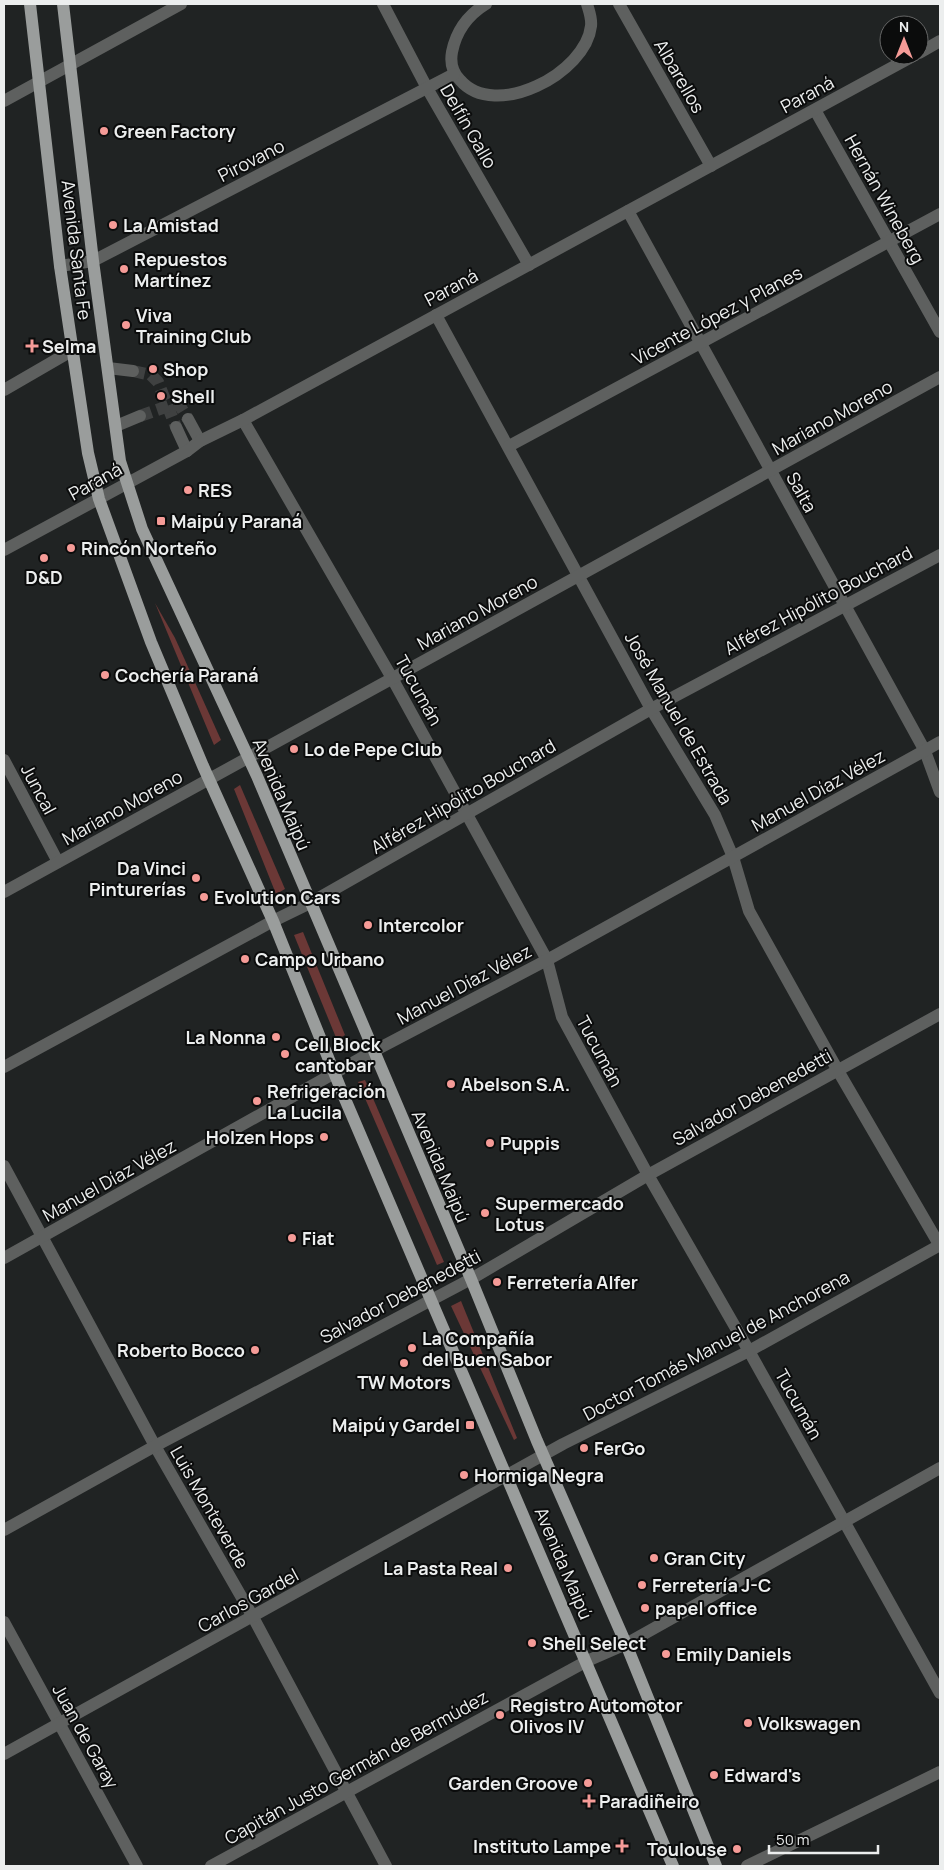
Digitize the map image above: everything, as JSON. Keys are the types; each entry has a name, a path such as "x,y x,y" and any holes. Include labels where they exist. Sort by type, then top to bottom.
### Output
{"main road":[{"name":"Avenida Santa Fe","path":"30,4 60,266 88,453 99,499"},
{"name":"Avenida Santa Fe","path":"63,4 93,261 120,461 126,484"},
{"name":"Avenida Maipú","path":"126,484 142,529 248,757 372,1052 471,1279 543,1455 626,1644 716,1866"},
{"name":"Avenida Maipú","path":"99,499 151,642 208,779 273,921 335,1074 674,1866"}],"street":[{"path":"4,102 181,4"},
{"name":"Delfín Gallo","path":"383,4 427,88 529,265"},
{"path":"486,4 467,20 455,40 451,56 454,74 464,86 477,94 494,97 510,96 531,88 573,62 583,49 591,25 587,4"},
{"name":"Albarellos","path":"619,4 711,166"},
{"path":"929,47 940,41"},
{"name":"Paraná","path":"4,550 187,451 200,441 243,420 897,65"},
{"name":"Pirovano","path":"60,266 93,261 454,74"},
{"name":"Hernán Wineberg","path":"815,110 940,332"},
{"name":"Salta","path":"628,211 925,751 940,792"},
{"name":"Vicente López y Planes","path":"510,446 940,214"},
{"name":"José Manuel de Estrada","path":"436,315 510,446 651,710 715,815 733,856 749,911 837,1070 940,1246"},
{"path":"4,390 73,350"},
{"path":"108,368 133,371"},
{"name":"Mariano Moreno","path":"4,892 940,377"},
{"path":"116,426 140,416"},
{"path":"188,419 200,441"},
{"name":"Tucumán","path":"243,420 392,678 547,960 562,1017 648,1176 749,1351 940,1693"},
{"path":"176,427 187,451"},
{"name":"Alférez Hipólito Bouchard","path":"4,1067 273,921 310,903 651,710 940,555"},
{"name":"Manuel Díaz Vélez","path":"4,1258 372,1052 547,960 940,742"},
{"name":"Juncal","path":"4,760 58,862"},
{"name":"Salvador Debenedetti","path":"4,1530 155,1446 471,1279 648,1176 940,1014"},
{"name":"Luis Monteverde","path":"4,1166 155,1446 253,1617 386,1866"},
{"name":"Doctor Tomás Manuel de Anchorena","path":"508,1475 543,1455 749,1351 940,1246"},
{"name":"Capitán Justo Germán de Bermúdez","path":"211,1866 587,1661 626,1644 940,1468"},
{"name":"Carlos Gardel","path":"4,1754 508,1475"},
{"name":"Juan de Garay","path":"4,1622 137,1866"},
{"path":"747,1866 940,1772"}],"shaded area":[{"path":"155,603 175,638 221,740 214,745"},
{"path":"240,785 285,889 276,894 234,789"},
{"path":"303,932 345,1035 337,1040 294,935"},
{"path":"365,1080 444,1262 437,1265 358,1082"},
{"path":"461,1301 517,1438 514,1440 451,1306"}],"tunnel":[{"path":"133,371 151,375 158,382 176,427"},
{"path":"140,416 174,404 180,406 188,419"}],"place":[{"name":"Green Factory","path":"104,131"},
{"name":"La Amistad","path":"113,225"},
{"name":"Repuestos Martínez","path":"124,269"},
{"name":"Viva Training Club","path":"126,325"},
{"name":"Selma","path":"32,346"},
{"name":"Shop","path":"153,369"},
{"name":"Shell","path":"161,396"},
{"name":"RES","path":"188,490"},
{"name":"Maipú y Paraná","path":"161,521"},
{"name":"Rincón Norteño","path":"71,548"},
{"name":"D&D","path":"44,558"},
{"name":"Cochería Paraná","path":"105,675"},
{"name":"Lo de Pepe Club","path":"294,749"},
{"name":"Da Vinci Pinturerías","path":"196,878"},
{"name":"Evolution Cars","path":"204,897"},
{"name":"Intercolor","path":"368,925"},
{"name":"Campo Urbano","path":"245,959"},
{"name":"La Nonna","path":"276,1037"},
{"name":"Cell Block cantobar","path":"285,1054"},
{"name":"Abelson S.A.","path":"451,1084"},
{"name":"Refrigeración La Lucila","path":"257,1101"},
{"name":"Holzen Hops","path":"324,1137"},
{"name":"Puppis","path":"490,1143"},
{"name":"Supermercado Lotus","path":"485,1213"},
{"name":"Fiat","path":"292,1238"},
{"name":"Ferretería Alfer","path":"497,1282"},
{"name":"La Compañía del Buen Sabor","path":"412,1348"},
{"name":"Roberto Bocco","path":"255,1350"},
{"name":"TW Motors","path":"404,1363"},
{"name":"Maipú y Gardel","path":"470,1425"},
{"name":"FerGo","path":"584,1448"},
{"name":"Hormiga Negra","path":"464,1475"},
{"name":"Gran City","path":"654,1558"},
{"name":"La Pasta Real","path":"508,1568"},
{"name":"Ferretería J-C","path":"642,1585"},
{"name":"papel office","path":"645,1608"},
{"name":"Shell Select","path":"532,1643"},
{"name":"Emily Daniels","path":"666,1654"},
{"name":"Registro Automotor Olivos IV","path":"500,1715"},
{"name":"Volkswagen","path":"748,1723"},
{"name":"Edward's","path":"714,1775"},
{"name":"Garden Groove","path":"588,1783"},
{"name":"Paradiñeiro","path":"589,1801"},
{"name":"Instituto Lampe","path":"622,1846"},
{"name":"Toulouse","path":"737,1849"}]}
